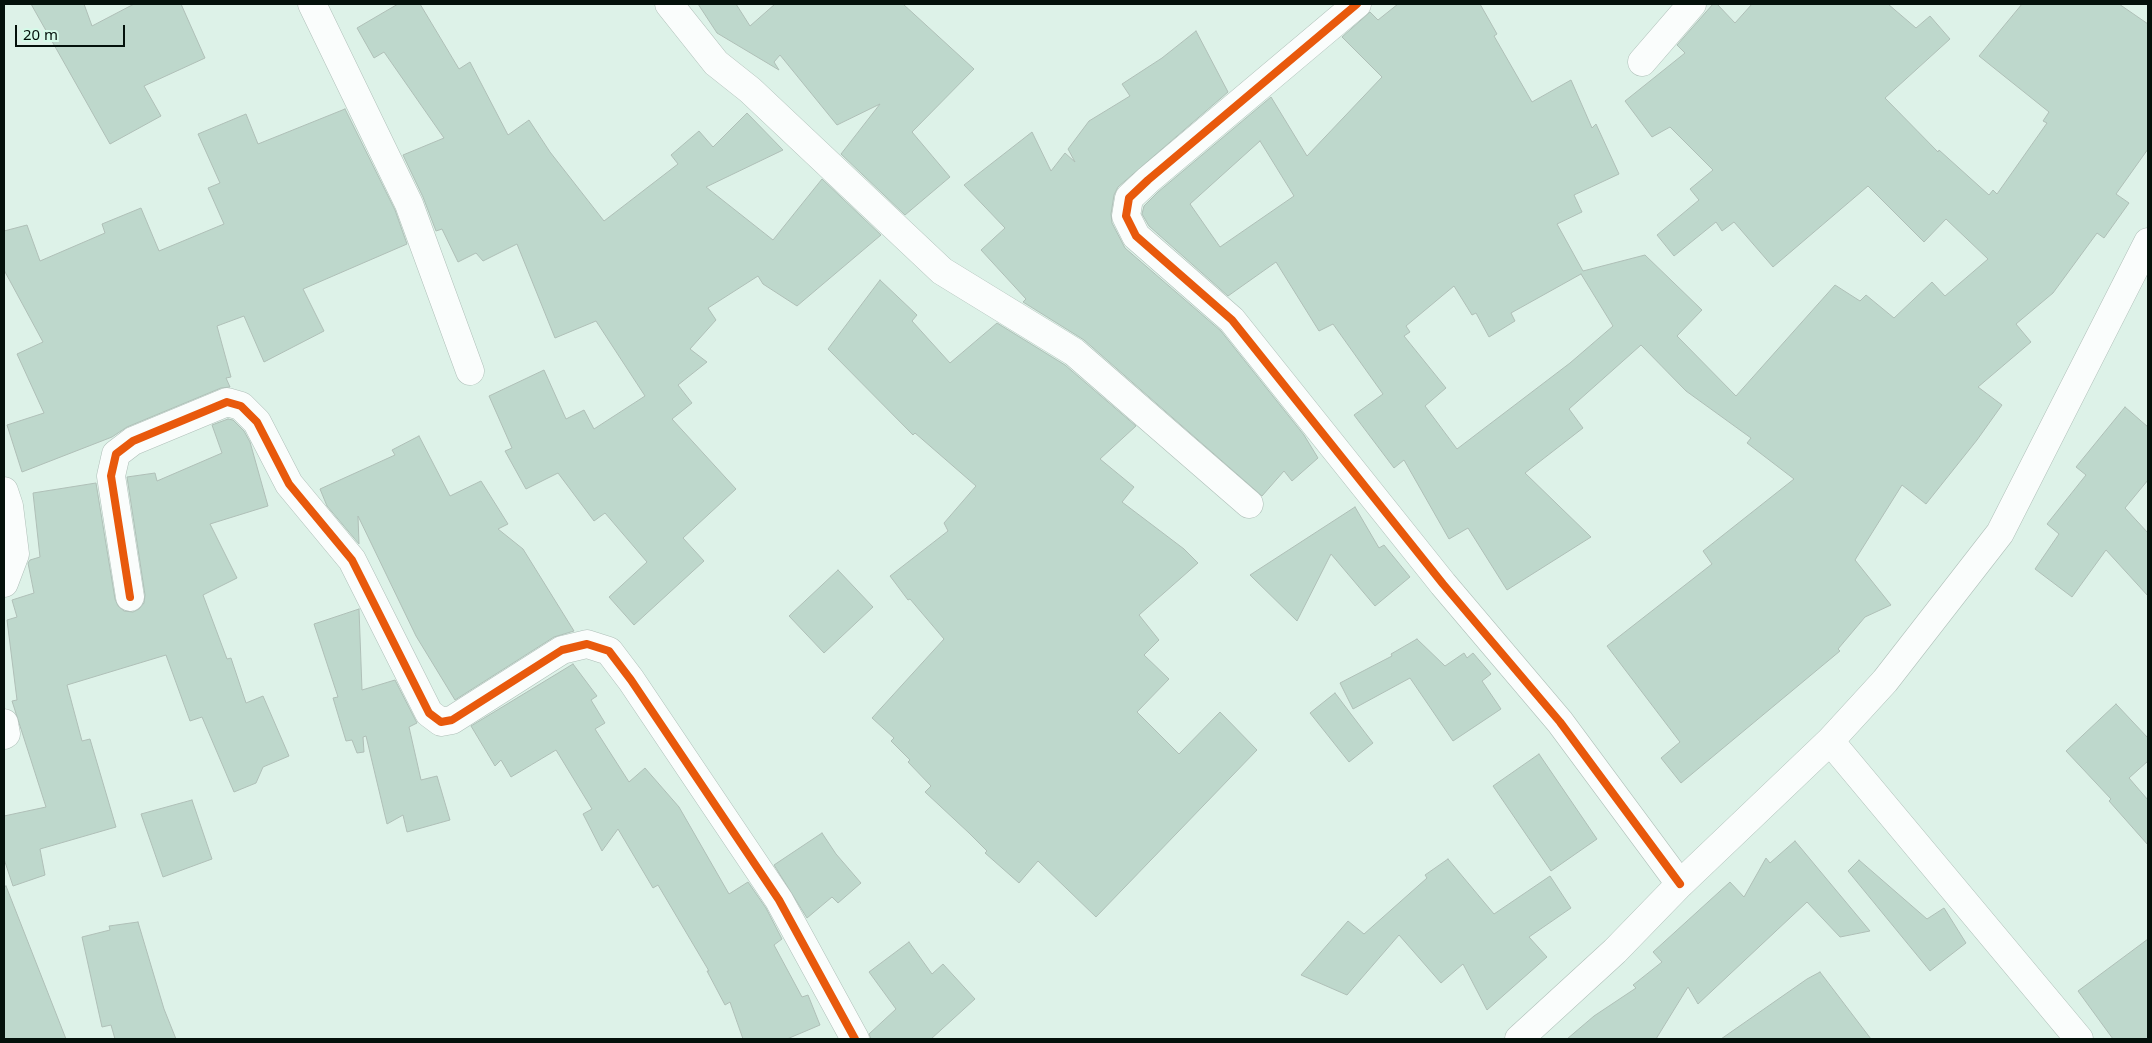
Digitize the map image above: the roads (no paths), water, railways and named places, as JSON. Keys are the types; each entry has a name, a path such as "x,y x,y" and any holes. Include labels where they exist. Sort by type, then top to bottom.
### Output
{"street":[{"path":"312,4 409,204 470,371"},
{"path":"669,4 716,63 750,90 942,271 1074,352 1249,504"},
{"path":"1357,4 1148,180 1129,198 1126,216 1136,236 1232,320 1443,584 1560,722 1680,884"},
{"path":"1642,62 1692,4"},
{"path":"1519,1039 1615,951 1680,884 1830,741 1885,681 2000,533 2148,242"},
{"path":"130,597 111,476 116,454 133,441 227,402 242,406 257,422 289,484 352,560 429,713 442,722 452,720 562,650 587,644 609,651 779,900 855,1039"},
{"path":"4,491 9,506 15,554 4,583"},
{"path":"4,723 6,734 4,735"},
{"path":"1830,741 2079,1039"}]}
